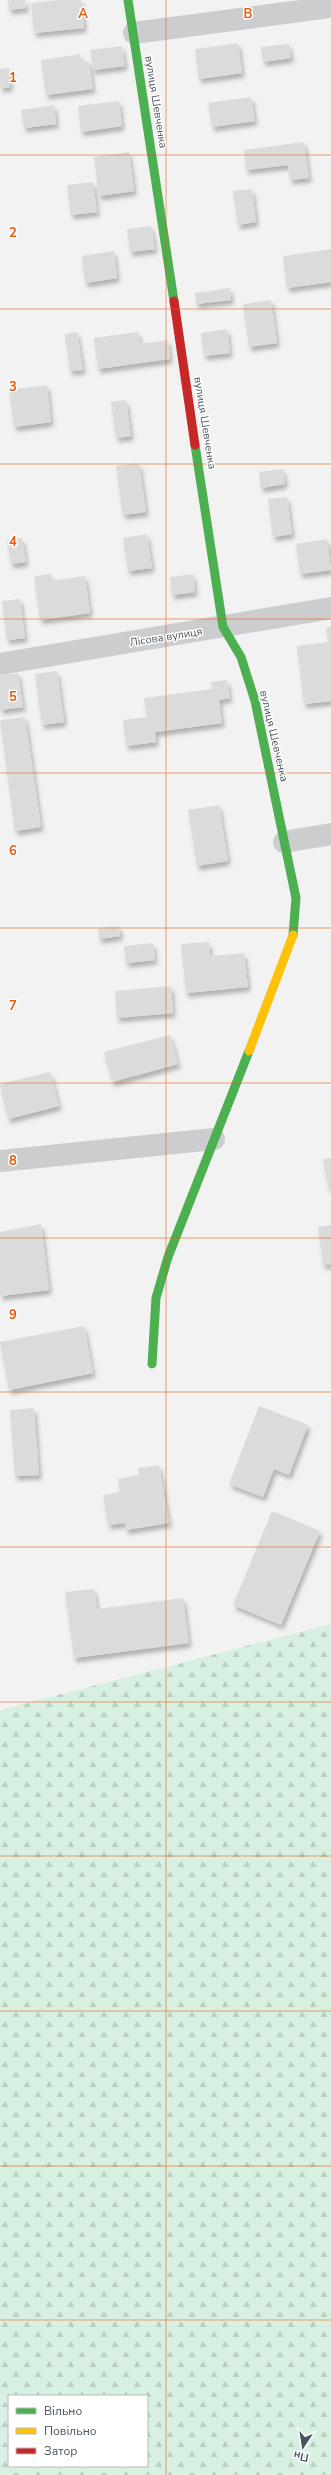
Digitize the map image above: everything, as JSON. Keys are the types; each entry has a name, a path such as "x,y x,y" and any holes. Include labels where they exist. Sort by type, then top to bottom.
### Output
{"street":[{"name":"вулиця Шевченка","path":"128,0 223,627 241,657 255,701 296,898 295,922 291,943 168,1257 156,1298 152,1364"},
{"path":"134,33 331,7"},
{"name":"Лісова вулиця","path":"0,664 331,608"},
{"path":"284,842 331,834"},
{"path":"0,1161 214,1139"}],"green space":[{"path":"331,1624 331,2475 0,2475 0,1710"}],"building":[{"path":"8,0 25,0 26,8 9,10"},
{"path":"58,0 81,0 84,28 34,33 31,3"},
{"path":"238,43 242,73 199,79 195,49"},
{"path":"289,44 291,58 263,62 261,47"},
{"path":"122,46 125,66 93,70 90,50"},
{"path":"80,54 81,62 89,61 93,89 46,95 41,60"},
{"path":"9,68 10,87 0,88 0,69"},
{"path":"251,97 255,121 212,127 208,103"},
{"path":"119,101 122,126 81,132 78,106"},
{"path":"54,105 56,124 24,128 21,110"},
{"path":"304,142 309,178 290,180 288,165 246,170 244,150"},
{"path":"129,152 134,191 99,196 94,157"},
{"path":"93,182 97,212 71,215 67,185"},
{"path":"252,189 256,222 238,225 233,191"},
{"path":"151,226 155,249 130,252 127,229"},
{"path":"331,249 331,282 287,288 283,256"},
{"path":"114,251 117,278 85,283 82,256"},
{"path":"230,288 231,300 196,304 195,293"},
{"path":"271,300 277,343 249,347 243,304"},
{"path":"227,329 230,353 204,356 201,333"},
{"path":"77,332 83,370 70,371 65,334"},
{"path":"138,332 140,344 168,340 170,359 98,369 94,338"},
{"path":"47,385 51,422 14,427 9,390"},
{"path":"126,400 131,436 116,438 111,402"},
{"path":"139,463 146,512 123,515 116,466"},
{"path":"283,469 285,484 261,488 259,472"},
{"path":"287,497 292,534 273,537 268,499"},
{"path":"147,534 152,568 128,571 123,538"},
{"path":"22,538 26,562 11,564 7,540"},
{"path":"327,539 331,570 300,574 296,544"},
{"path":"51,574 51,581 85,576 90,613 40,620 34,576"},
{"path":"193,574 195,592 172,595 170,577"},
{"path":"20,599 25,638 7,640 2,601"},
{"path":"331,627 331,701 304,704 297,646 328,642 326,628"},
{"path":"57,671 64,722 42,725 35,674"},
{"path":"18,673 23,707 0,710 0,675"},
{"path":"227,680 230,698 219,700 222,723 155,732 156,742 126,746 123,720 147,717 144,698 212,689 211,682"},
{"path":"25,717 41,827 15,831 0,720"},
{"path":"219,805 228,861 197,866 188,810"},
{"path":"119,926 120,936 99,939 98,928"},
{"path":"209,942 210,956 244,953 248,987 186,993 181,944"},
{"path":"153,943 155,960 126,963 124,946"},
{"path":"171,986 173,1013 117,1018 115,991"},
{"path":"170,1035 178,1064 112,1082 104,1052"},
{"path":"50,1072 59,1106 8,1119 0,1084"},
{"path":"331,1158 331,1187 328,1187 323,1159"},
{"path":"41,1224 49,1290 0,1296 0,1232"},
{"path":"331,1225 331,1264 323,1265 318,1227"},
{"path":"84,1326 93,1373 9,1390 0,1342"},
{"path":"259,1406 308,1425 289,1475 274,1469 263,1497 229,1484"},
{"path":"34,1408 39,1475 15,1476 10,1410"},
{"path":"159,1465 169,1523 126,1530 125,1523 108,1525 103,1495 120,1492 118,1479 139,1475 138,1468"},
{"path":"272,1511 320,1531 281,1625 233,1605"},
{"path":"94,1589 97,1609 183,1598 189,1643 74,1658 65,1592"}],"traffic: fast":[{"path":"128,0 174,301"},
{"path":"195,445 223,627 241,657 255,701 296,898 293,935"},
{"path":"152,1364 156,1298 168,1257 249,1051"}],"traffic: slow":[{"path":"249,1051 293,935"}],"traffic: jam":[{"path":"174,301 195,445"}]}
